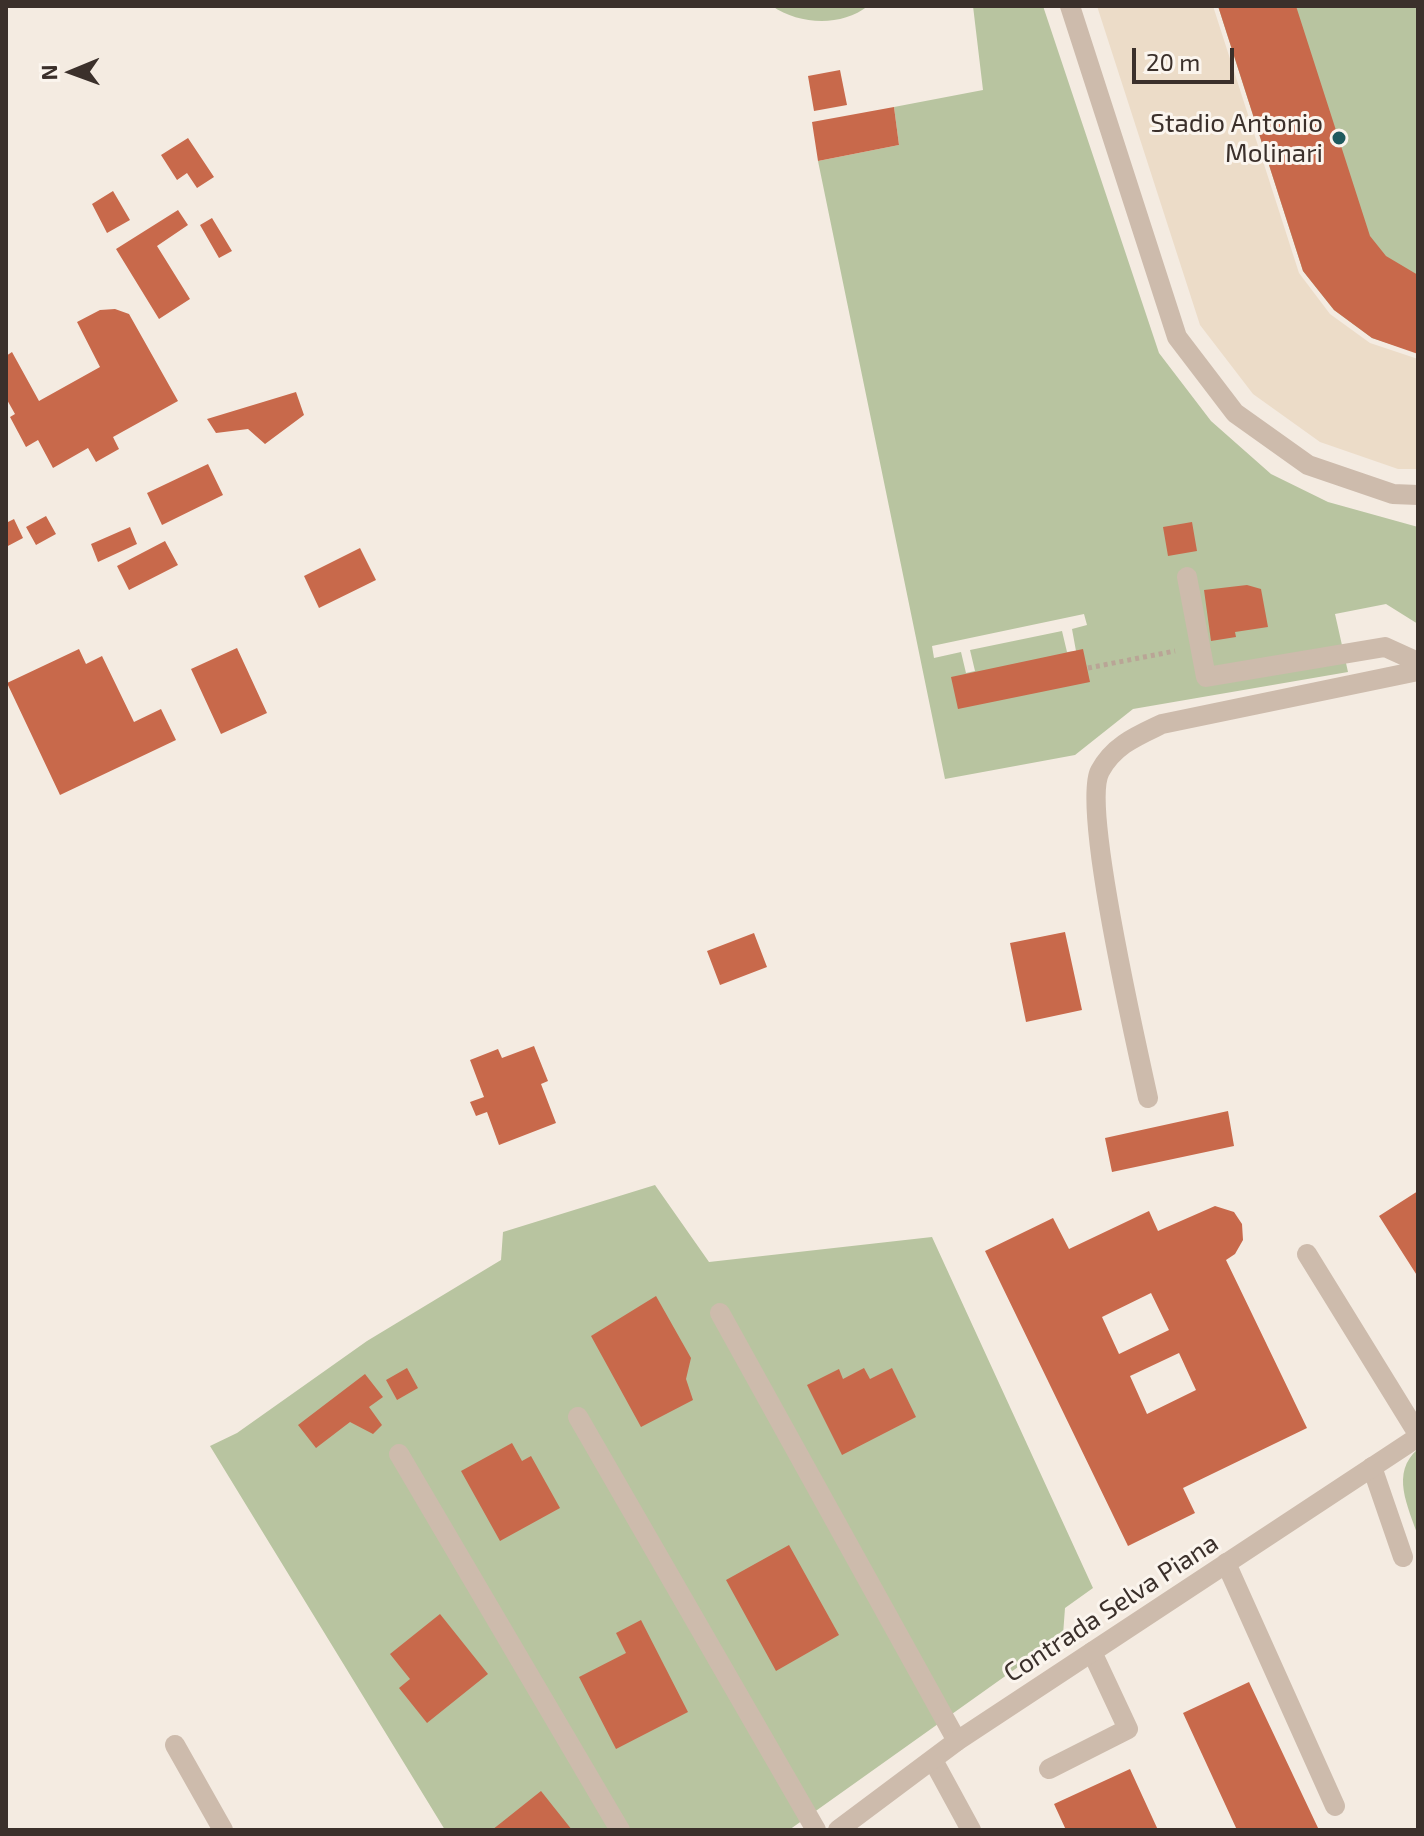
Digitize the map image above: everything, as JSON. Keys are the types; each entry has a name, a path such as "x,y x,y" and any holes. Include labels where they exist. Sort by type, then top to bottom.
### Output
{"street":[{"path":"1070,6 1177,337 1235,413 1308,465 1393,494 1418,495"},
{"path":"1187,577 1206,677 1385,647 1418,662"},
{"path":"1148,1098 1118,960 1096,810 1098,773 1124,742 1162,724 1418,671"},
{"path":"1307,1254 1418,1436"},
{"path":"720,1313 957,1741"},
{"path":"578,1417 816,1830"},
{"name":"Contrada Selva Piana","path":"838,1830 862,1821 957,1741 1418,1436"},
{"path":"399,1454 620,1830"},
{"path":"1372,1467 1403,1557"},
{"path":"1226,1563 1335,1806"},
{"path":"1049,1769 1128,1729 1092,1652"},
{"path":"175,1745 223,1830"},
{"path":"934,1762 971,1830"}],"path":[{"path":"1088,668 1200,647"}],"green space":[{"path":"772,6 868,6 846,18 820,21 795,17"},
{"path":"973,6 1043,6 1159,353 1211,421 1271,474 1328,502 1418,527 1418,624 1386,604 1335,614 1348,672 1133,709 1075,755 945,779 818,161 899,145 894,107 983,90","holes":["1084,614 1087,625 1072,629 1076,651 1067,652 1062,631 970,650 975,671 966,673 961,652 934,658 932,646"]},
{"name":"Stadio Antonio Molinari","path":"1218,6 1418,6 1418,353 1372,338 1334,310 1303,271"},
{"path":"655,1185 709,1262 932,1237 1093,1588 1065,1608 1063,1635 789,1830 445,1830 210,1446 237,1433 367,1341 501,1260 503,1232"},
{"path":"1418,1449 1418,1536 1406,1502 1403,1479 1410,1458"}],"shaded area":[{"path":"1097,6 1213,6 1299,273 1330,314 1370,343 1418,359 1418,469 1398,469 1320,442 1253,394 1200,325"}],"building":[{"path":"1218,6 1296,6 1370,236 1386,256 1418,275 1418,354 1372,338 1334,310 1303,271"},
{"path":"840,70 847,105 814,111 808,76"},
{"path":"894,107 899,145 818,161 812,122"},
{"path":"188,138 214,177 197,188 187,173 177,180 161,155"},
{"path":"113,191 130,220 107,233 92,204"},
{"path":"178,210 188,225 157,246 190,299 159,319 116,249"},
{"path":"212,218 232,251 219,258 200,225"},
{"path":"115,309 129,314 178,401 113,437 119,449 96,462 88,448 53,468 38,440 26,447 10,417 15,414 6,398 6,356 12,352 39,401 100,367 77,322 100,310"},
{"path":"296,392 304,415 265,444 248,429 216,433 207,419"},
{"path":"208,464 223,495 162,525 147,493"},
{"path":"46,516 56,534 36,545 26,527"},
{"path":"14,519 23,538 6,547 6,523"},
{"path":"1192,522 1197,551 1168,556 1163,527"},
{"path":"130,527 137,544 98,562 91,544"},
{"path":"165,541 178,565 129,590 117,566"},
{"path":"360,548 376,580 319,608 304,576"},
{"path":"1247,585 1261,589 1268,627 1235,632 1236,637 1211,641 1204,590"},
{"path":"237,648 267,713 221,734 191,669"},
{"path":"79,649 86,664 102,656 134,722 161,709 176,740 60,795 7,683"},
{"path":"1083,649 1090,682 958,709 951,677"},
{"path":"1065,932 1082,1010 1026,1022 1010,943"},
{"path":"754,933 767,967 720,985 707,951"},
{"path":"534,1046 548,1081 541,1084 556,1123 499,1145 487,1112 476,1116 470,1102 484,1097 470,1060 498,1049 502,1058"},
{"path":"1228,1111 1234,1146 1112,1172 1105,1138"},
{"path":"1418,1191 1418,1277 1379,1216"},
{"path":"1215,1206 1234,1212 1242,1224 1243,1240 1235,1254 1226,1260 1307,1428 1183,1488 1195,1513 1128,1546 985,1251 1053,1218 1069,1249 1149,1211 1158,1231","holes":["1151,1293 1169,1330 1119,1354 1102,1317","1179,1353 1196,1390 1147,1414 1130,1376"]},
{"path":"656,1296 691,1358 686,1379 693,1400 641,1427 591,1336"},
{"path":"407,1368 418,1388 397,1400 386,1380"},
{"path":"864,1368 870,1379 892,1368 916,1417 842,1455 807,1385 839,1369 843,1379"},
{"path":"365,1374 383,1397 369,1407 382,1425 373,1434 350,1422 316,1448 298,1425"},
{"path":"512,1443 522,1461 531,1456 560,1508 500,1541 461,1471"},
{"path":"789,1545 839,1635 776,1671 726,1580"},
{"path":"440,1614 488,1674 427,1723 399,1688 410,1679 390,1654"},
{"path":"641,1620 688,1712 616,1749 579,1677 626,1653 616,1633"},
{"path":"1249,1682 1319,1830 1237,1830 1183,1713"},
{"path":"1130,1769 1158,1830 1066,1830 1054,1804"},
{"path":"541,1791 572,1830 492,1830"}],"place":[{"name":"Stadio Antonio Molinari","path":"1339,138"}]}
